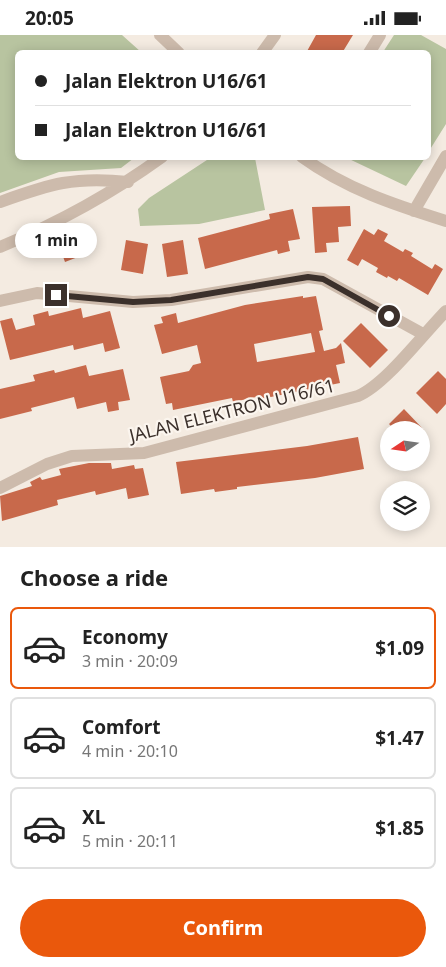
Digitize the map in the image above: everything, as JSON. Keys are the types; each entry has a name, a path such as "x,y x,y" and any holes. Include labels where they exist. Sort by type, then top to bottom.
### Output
{"street":[{"path":"160,35 176,50"},
{"path":"264,50 275,35"},
{"path":"372,50 380,35"},
{"path":"414,211 446,156"},
{"path":"0,247 46,227 128,181 158,160"},
{"path":"307,160 361,192 446,221"},
{"path":"0,202 70,180 95,178 128,181"},
{"path":"0,301 37,293 133,302 171,300 308,277 323,279 423,334"},
{"name":"JALAN ELEKTRON U16/61","path":"0,488 47,464 72,456 144,453 358,396 368,392 381,382 446,311"}],"green space":[{"path":"0,35 122,35 139,50 15,50 15,160 131,160 121,168 59,172 0,193"},
{"path":"394,35 421,35 446,49 446,124 431,148 431,50 384,50"},
{"path":"207,160 255,160 265,210 199,224 140,226 138,209 149,198"},
{"path":"351,160 424,160 406,186"}],"building":[{"path":"316,35 353,35 344,50 308,50"},
{"path":"350,206 351,226 338,227 339,242 326,243 327,252 315,253 312,207"},
{"path":"293,209 300,239 288,241 290,251 278,254 277,250 205,269 198,238 270,219 269,214"},
{"path":"364,229 374,235 378,229 388,234 384,241 403,252 405,249 413,253 411,256 432,269 435,264 443,269 428,295 399,278 397,281 376,272 378,268 362,259 358,266 347,260"},
{"path":"126,240 148,244 143,274 121,270"},
{"path":"183,240 188,274 167,277 162,244"},
{"path":"79,244 83,255 65,262 61,251"},
{"path":"303,296 303,298 316,296 323,330 319,331 324,351 336,348 341,343 345,363 336,365 340,383 261,399 261,396 233,402 232,398 173,410 172,403 166,404 160,377 189,371 193,365 201,363 197,345 162,354 154,325 163,323 161,317 176,313 178,323 245,305","holes":["311,333 315,352 257,362 254,344"]},
{"path":"81,308 83,318 110,311 120,348 105,352 103,343 74,350 73,345 10,360 0,321 12,318 16,330 35,325 33,315 48,311 49,316"},
{"path":"361,323 388,350 370,368 343,341"},
{"path":"86,365 89,376 123,369 130,400 118,402 119,410 108,412 106,402 77,409 74,397 31,408 32,411 0,419 0,389 35,381 33,375 54,370 55,373"},
{"path":"438,371 446,379 446,404 437,414 416,393"},
{"path":"404,409 415,421 392,421"},
{"path":"358,437 364,469 315,478 237,487 237,489 215,492 214,489 181,494 176,462 307,446"},
{"path":"89,463 111,463 112,469 134,465 135,469 143,468 149,495 128,499 126,488 96,495 95,491 57,500 58,505 2,521 0,496 32,486 30,482 40,477 42,480 61,475 59,469"}],"route":[{"path":"56,295 133,302 171,300 284,279 308,277 323,279 389,316"}]}
